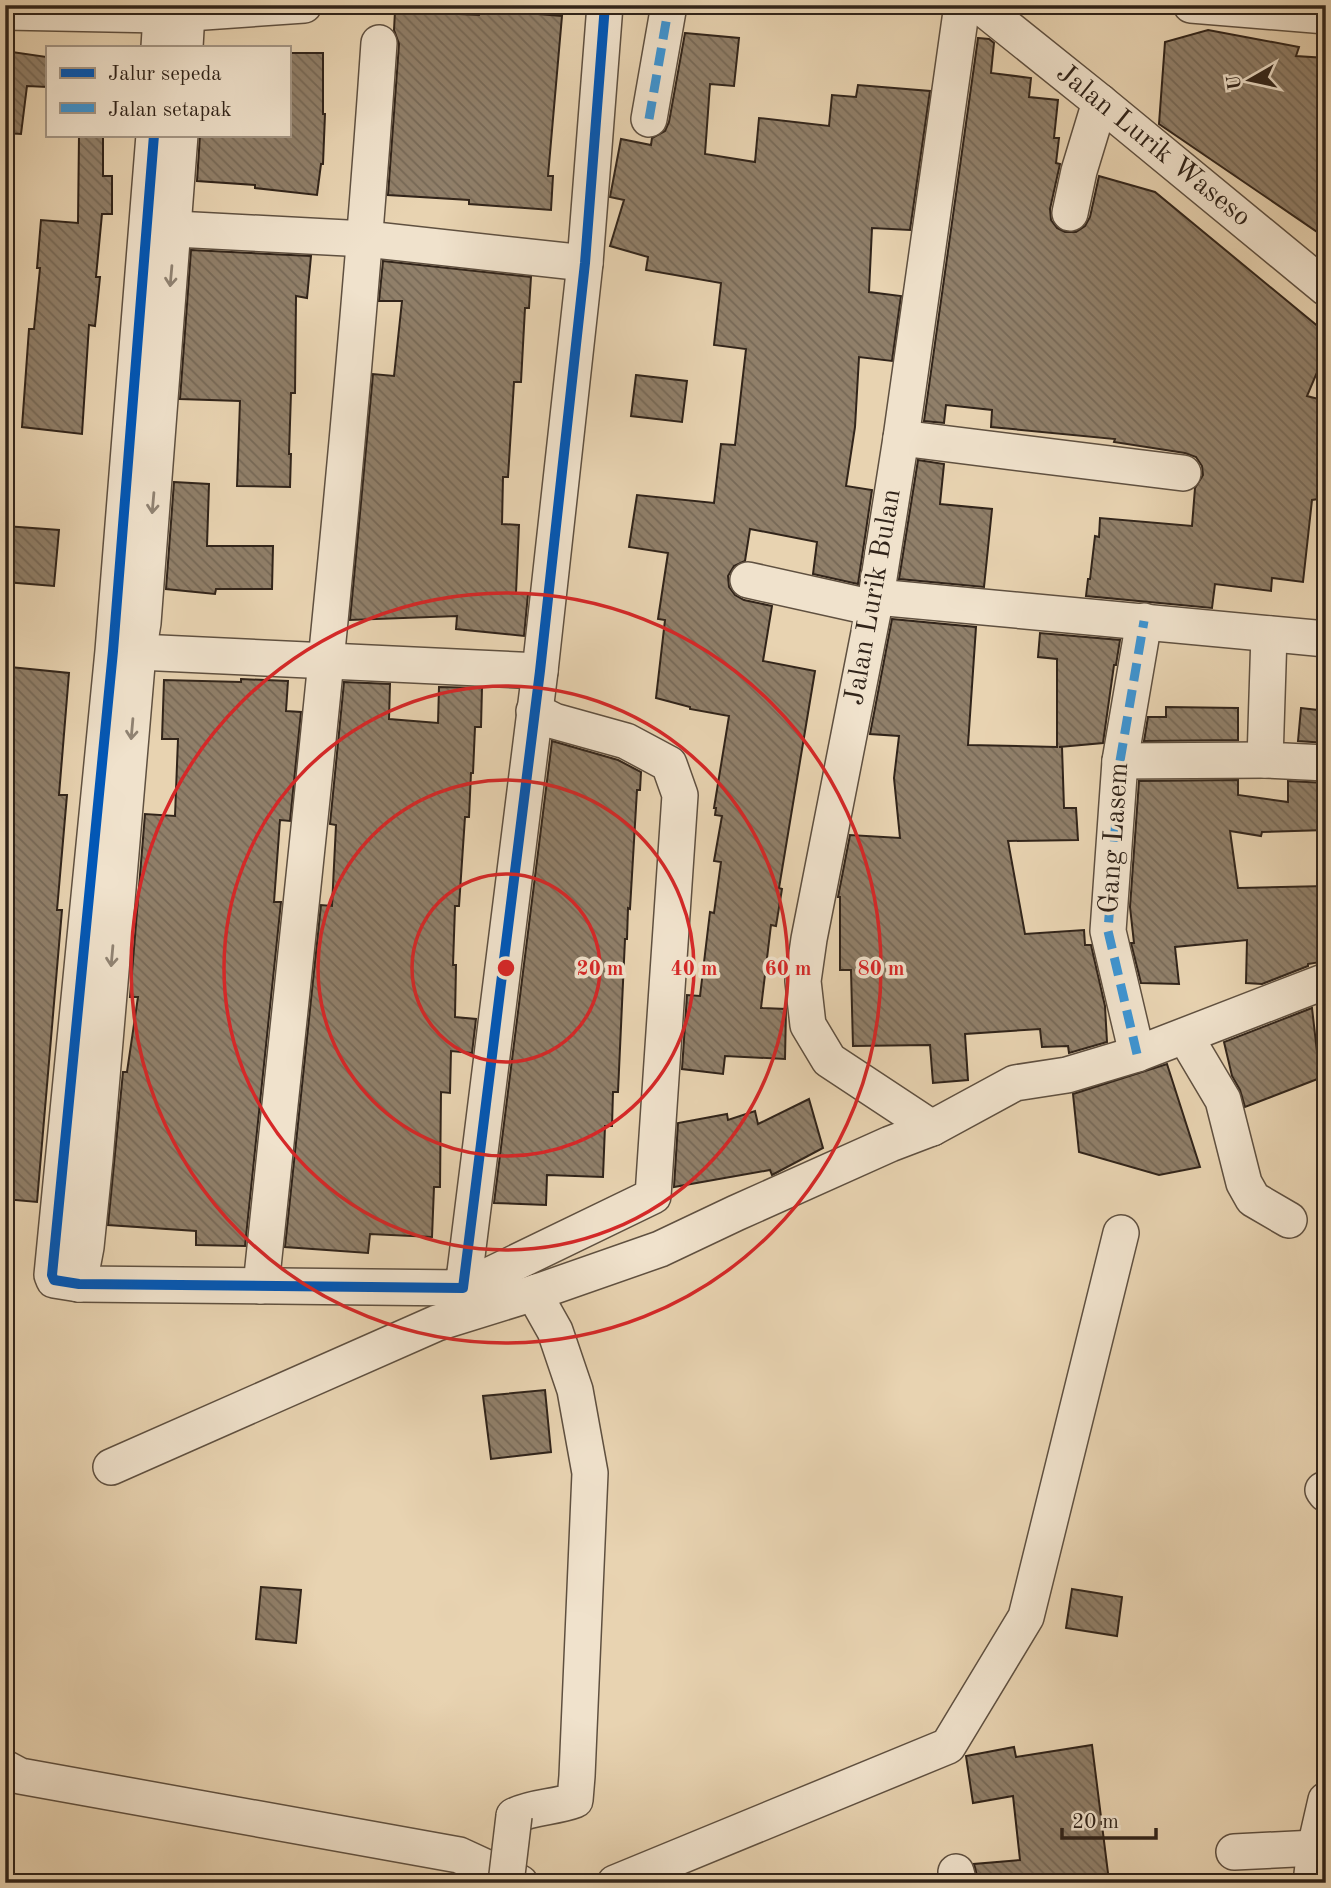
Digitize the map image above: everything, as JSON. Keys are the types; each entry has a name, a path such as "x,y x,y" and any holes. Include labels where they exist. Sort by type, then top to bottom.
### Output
{"street":[{"path":"5,12 169,25 236,11 304,5"},
{"path":"463,1288 540,671 585,263 605,5"},
{"path":"649,119 668,5"},
{"name":"Jalan Lurik Bulan","path":"932,1128 829,1060 808,1025 803,981 875,602 962,5"},
{"name":"Jalan Lurik Waseso","path":"979,5 1326,288"},
{"path":"1191,5 1326,16"},
{"path":"169,25 184,46"},
{"path":"261,1286 326,661 366,239 379,43"},
{"path":"1070,213 1100,102"},
{"path":"154,136 95,1159 86,1247 79,1284 463,1288 653,1196 680,795 669,764 626,741 554,721 534,711"},
{"path":"126,652 144,610 175,229 180,136"},
{"path":"175,229 366,239 585,263"},
{"path":"901,438 1183,472"},
{"path":"748,580 875,602 1144,621 1326,639"},
{"name":"Gang Lasem","path":"1137,1054 1108,931 1120,761 1144,621"},
{"path":"1265,760 1269,634"},
{"path":"126,652 540,671"},
{"path":"1120,761 1265,760 1326,763"},
{"path":"111,1468 437,1323 660,1249 747,1207 932,1128 1015,1083 1067,1075 1137,1054 1326,981"},
{"path":"1185,1035 1223,1100 1244,1183 1252,1199 1289,1220"},
{"path":"615,1883 948,1746 1026,1617 1121,1233"},
{"path":"506,1883 514,1816 527,1809 563,1805 575,1800 578,1776 590,1473 575,1390 555,1331 537,1299 537,1292"},
{"path":"5,1769 20,1776 459,1855 520,1883"},
{"path":"1311,1883 1315,1847 1326,1800"},
{"path":"1234,1853 1315,1847"}],"building":[{"path":"480,9 562,16 548,176 553,176 551,210 469,204 469,200 388,195 399,44 394,30 395,11 479,15"},
{"path":"1208,30 1299,47 1296,56 1326,58 1326,238 1159,124 1165,42"},
{"path":"685,33 739,38 734,86 710,84 705,154 755,162 759,118 829,126 832,95 856,97 858,85 930,91 910,230 872,228 869,292 901,296 892,361 859,357 855,427 846,486 872,490 858,584 813,574 817,542 750,529 745,561 734,566 728,576 729,587 735,595 744,600 772,606 763,661 815,671 779,888 782,889 776,926 771,925 761,1008 786,1009 785,1059 725,1056 723,1074 682,1069 687,995 700,996 710,912 714,913 721,862 714,861 722,816 715,815 714,808 729,716 690,709 656,698 665,620 658,619 668,553 629,547 637,495 714,503 721,444 735,445 746,349 714,345 721,283 646,270 648,257 610,246 624,200 610,197 621,139 651,145 652,138 665,131 669,122"},
{"path":"978,38 989,39 994,43 991,73 1031,78 1029,97 1058,100 1054,138 1059,138 1056,163 1060,164 1050,209 1051,220 1057,228 1065,232 1076,232 1085,226 1090,217 1099,176 1155,192 1326,333 1326,351 1307,396 1326,401 1326,498 1312,500 1303,582 1272,578 1271,591 1215,584 1212,608 1086,596 1095,536 1099,537 1100,518 1192,526 1195,488 1203,475 1202,466 1196,457 1114,442 1115,439 991,427 992,410 946,405 944,423 924,421"},
{"path":"5,51 46,57 46,87 27,86 21,134 5,133"},
{"path":"290,53 323,53 323,164 317,195 255,188 255,185 197,181 200,136 290,136"},
{"path":"79,136 103,136 103,176 112,176 112,214 102,214 96,277 100,277 95,326 89,325 82,434 22,427 29,329 34,329 40,268 37,268 41,220 78,223"},
{"path":"191,250 311,256 307,298 296,296 290,487 237,486 240,401 180,399"},
{"path":"383,261 531,277 529,308 525,308 521,382 514,382 508,477 503,477 502,524 519,525 516,593 528,594 524,636 456,629 457,616 350,620 373,374 394,376 402,301 379,301"},
{"path":"636,375 687,381 682,422 631,416"},
{"path":"918,460 944,464 940,504 992,509 984,587 899,579"},
{"path":"174,482 209,484 207,546 273,546 272,589 216,589 215,594 166,589"},
{"path":"5,526 59,530 54,586 5,582"},
{"path":"892,619 976,627 968,745 1057,747 1057,659 1038,657 1040,633 1120,640 1103,743 1059,747 1062,747 1064,808 1076,808 1078,840 1008,841 1025,934 1084,930 1085,945 1091,945 1105,1006 1107,1042 1069,1053 1068,1046 1042,1047 1040,1029 965,1034 968,1080 933,1083 930,1045 853,1046 851,970 840,970 838,897 850,835 900,838 894,778 899,736 870,734"},
{"path":"10,667 69,673 59,795 67,795 57,910 62,910 37,1202 5,1199 5,712"},
{"path":"241,679 288,681 286,711 301,712 290,821 280,820 274,902 281,902 245,1246 196,1245 196,1231 108,1225 123,1072 127,1072 138,997 130,997 145,814 175,816 178,739 162,739 164,680 241,682"},
{"path":"344,682 390,684 389,719 438,723 439,687 482,688 481,727 475,727 469,817 465,817 459,906 455,906 453,965 456,965 455,1017 476,1019 472,1053 451,1051 450,1093 441,1092 440,1187 434,1187 432,1237 370,1234 368,1253 285,1247 321,905 332,906 336,825 330,824"},
{"path":"1166,707 1238,708 1238,740 1144,741 1148,717 1166,717"},
{"path":"1301,708 1326,711 1326,743 1298,741"},
{"path":"552,741 618,760 641,772 640,790 637,790 630,909 628,908 625,939 618,1092 613,1092 612,1126 605,1126 603,1177 547,1175 546,1205 494,1203"},
{"path":"1238,780 1238,795 1288,802 1288,781 1326,783 1326,830 1262,832 1261,836 1230,831 1238,888 1326,886 1326,961 1308,964 1262,984 1246,983 1247,940 1175,947 1179,984 1141,983 1131,943 1134,943 1130,907 1139,781"},
{"path":"1312,1008 1320,1078 1245,1107 1232,1076 1224,1042"},
{"path":"1167,1064 1200,1167 1159,1175 1079,1152 1073,1094"},
{"path":"809,1099 823,1148 772,1175 770,1170 674,1187 678,1123 727,1114 728,1120 755,1111 758,1124"},
{"path":"545,1390 551,1452 491,1459 483,1396"},
{"path":"261,1587 301,1590 296,1643 256,1639"},
{"path":"1072,1589 1122,1597 1117,1636 1066,1628"},
{"path":"1092,1745 1109,1881 979,1883 974,1864 1020,1860 1013,1796 973,1803 966,1756 1014,1747 1016,1757"}],"marked path":[{"path":"649,119 669,5"},
{"path":"1137,1054 1108,931 1120,761 1144,621"}],"cycle path":[{"path":"154,136 113,651 52,1275 54,1280 79,1284 463,1288 540,671 585,263 605,5"}]}
